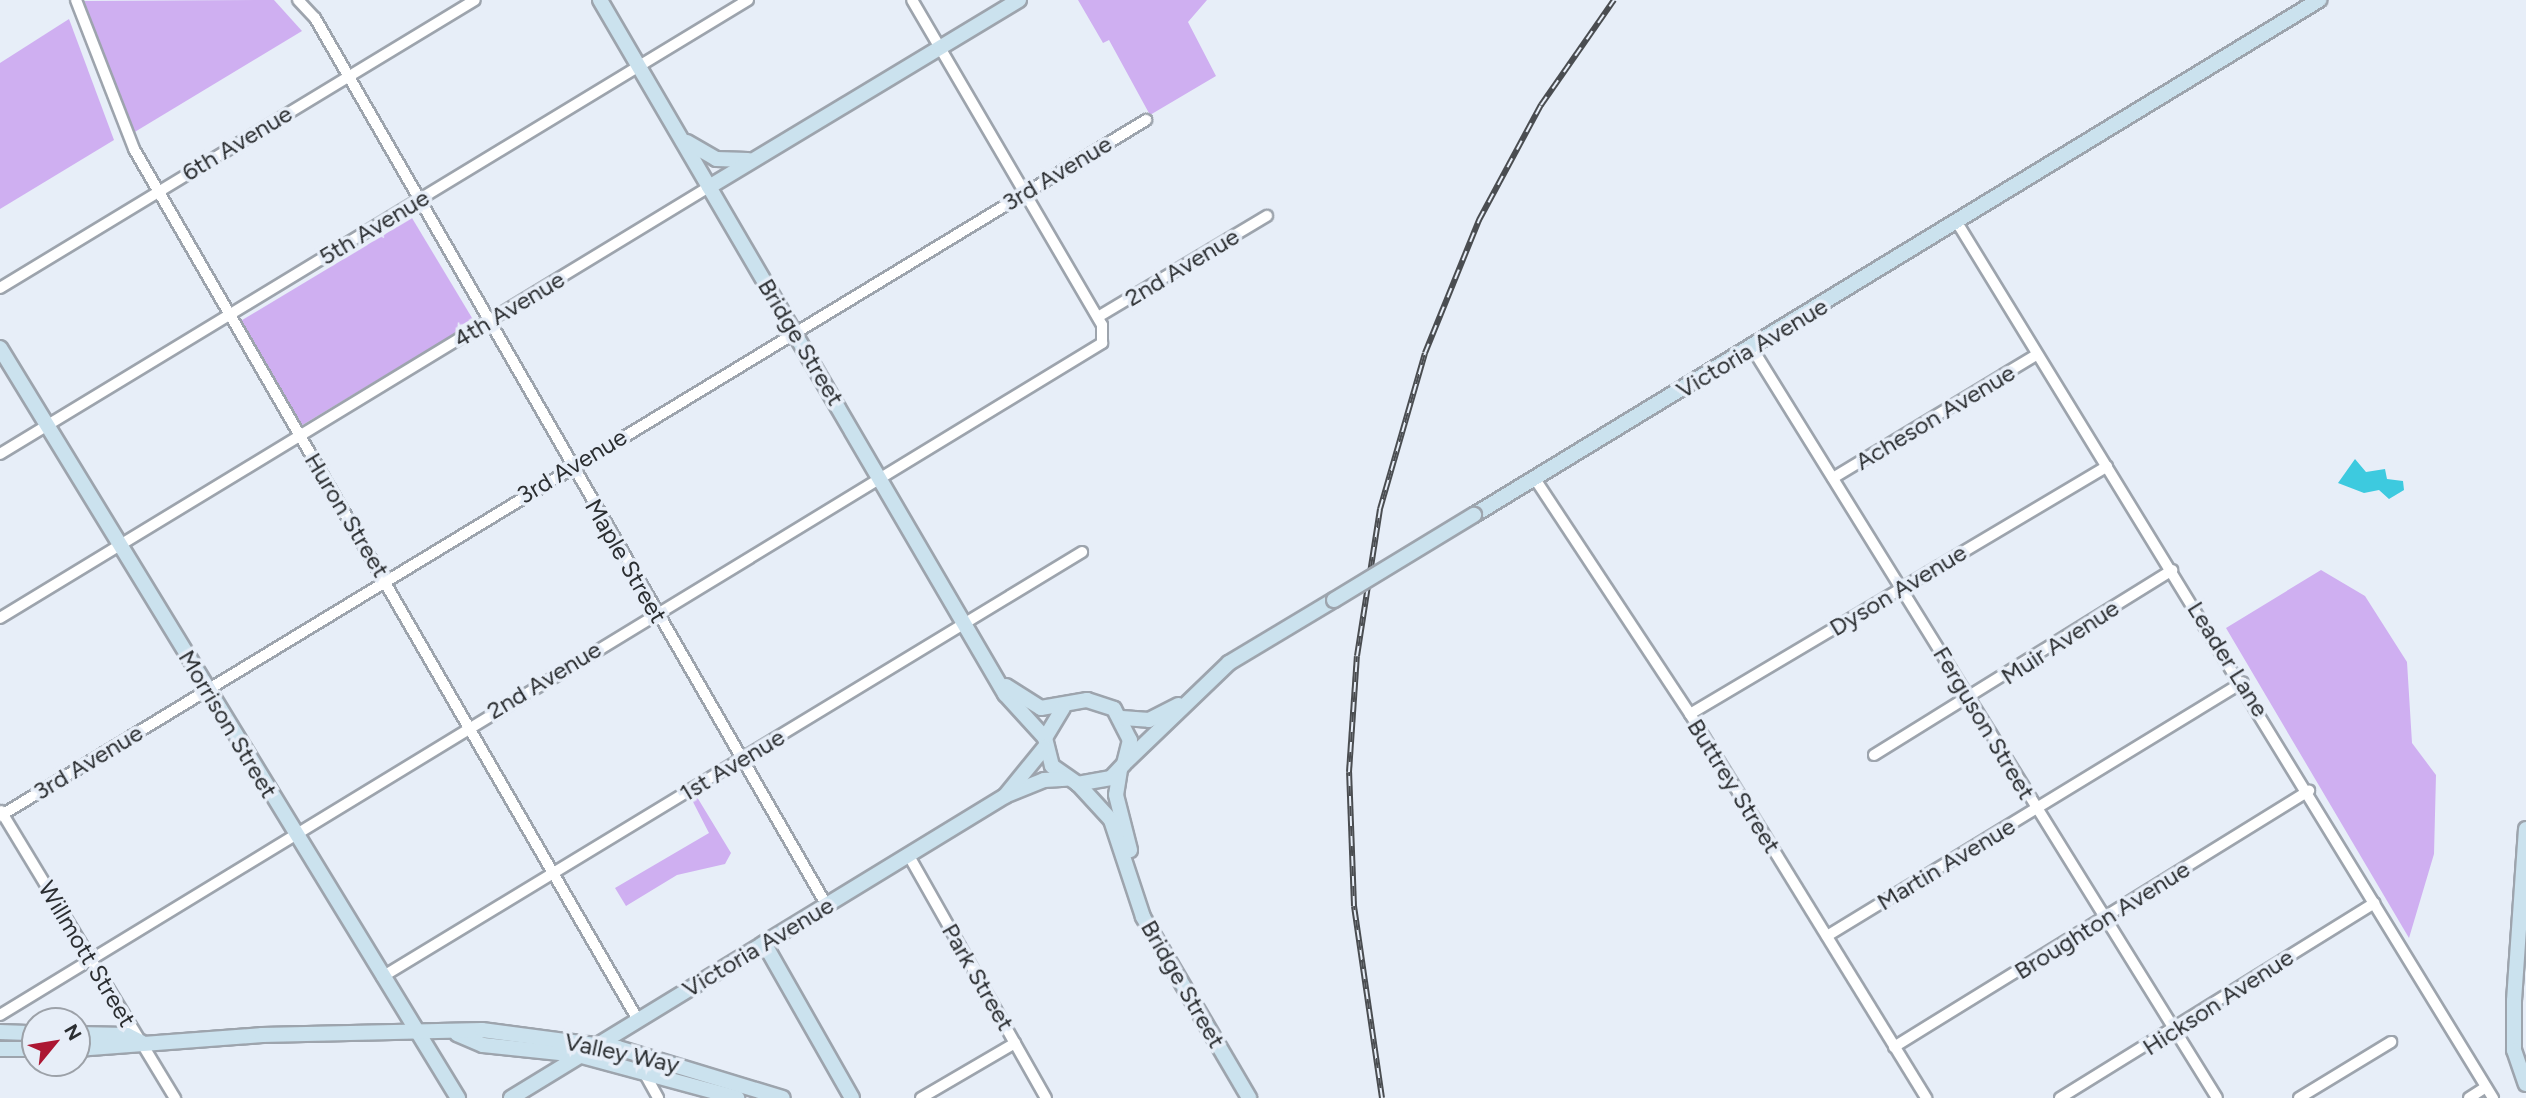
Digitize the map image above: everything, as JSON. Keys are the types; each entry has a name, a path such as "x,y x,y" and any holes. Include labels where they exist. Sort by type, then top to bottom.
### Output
{"main road":[{"name":"Bridge Street","path":"600,0 1002,683 1010,702 1045,743"},
{"name":"4th Avenue","path":"709,187 1019,0"},
{"name":"Victoria Avenue","path":"1122,767 1229,663 1958,225 2319,0"},
{"path":"680,136 716,159 736,163 760,157"},
{"name":"Morrison Street","path":"0,348 293,833 458,1098"},
{"name":"Bridge Street","path":"1002,683 1031,705 1063,708"},
{"name":"Victoria Avenue","path":"1122,718 1149,720 1189,699"},
{"path":"1087,700 1122,718 1130,740 1122,767 1101,783 1072,782 1045,743 1063,708 1087,700"},
{"name":"Victoria Avenue","path":"1005,796 1045,743"},
{"name":"Bridge Street","path":"1122,767 1116,795 1129,865 1143,917 1249,1098"},
{"name":"Victoria Avenue","path":"511,1098 1005,796 1044,780 1072,782"},
{"name":"Bridge Street","path":"1072,782 1105,810 1129,865"},
{"path":"2526,829 2514,1050 2526,1084"},
{"path":"764,943 852,1098"},
{"path":"638,1020 639,1055"},
{"name":"Valley Way","path":"91,1049 131,1048 141,1042 415,1030 455,1033 482,1030 598,1045 783,1098"},
{"path":"0,1032 21,1032"},
{"name":"Valley Way","path":"455,1033 483,1045 578,1055 646,1076 737,1098"},
{"name":"Valley Way","path":"91,1034 127,1035 141,1042"},
{"path":"0,1049 21,1049"}],"street":[{"name":"Huron Street","path":"76,0 134,149 228,314 471,724 638,1020"},
{"name":"Maple Street","path":"298,0 348,76 417,201 827,905"},
{"name":"6th Avenue","path":"0,288 475,0"},
{"name":"5th Avenue","path":"0,454 748,0"},
{"path":"912,0 1098,317"},
{"name":"3rd Avenue","path":"1,813 1146,120"},
{"name":"4th Avenue","path":"0,618 119,543 709,187"},
{"name":"2nd Avenue","path":"0,1015 471,724 1092,351 1105,334 1098,317 1267,216"},
{"name":"Leader Lane","path":"1958,225 2036,355 2243,682 2493,1098"},
{"name":"Ferguson Street","path":"1752,348 2217,1098"},
{"name":"Acheson Avenue","path":"1833,478 2036,355"},
{"name":"Dyson Avenue","path":"1690,714 2107,466"},
{"name":"Buttrey Street","path":"1535,479 1690,714 1926,1098"},
{"name":"1st Avenue","path":"382,977 1082,552"},
{"name":"Muir Avenue","path":"1874,755 1969,700 2172,570"},
{"name":"Martin Avenue","path":"1827,936 2243,682"},
{"name":"Broughton Avenue","path":"1895,1047 2309,791"},
{"name":"Willmott Street","path":"1,813 175,1098"},
{"name":"Park Street","path":"909,856 1046,1098"},
{"name":"Hickson Avenue","path":"2060,1098 2174,1030 2374,903"},
{"path":"2299,1098 2391,1042"},
{"path":"921,1098 1015,1043"},
{"path":"646,1076 658,1098"},
{"path":"2469,1098 2486,1087"}],"shaded area":[{"path":"274,0 302,31 133,133 84,1"},
{"path":"1078,0 1207,0 1188,22 1216,76 1150,115 1109,40 1103,43"},
{"path":"69,19 114,140 0,209 0,63"},
{"path":"412,218 474,322 300,426 238,323"},
{"path":"2321,570 2365,596 2407,662 2412,743 2436,775 2434,854 2409,938 2226,628"},
{"path":"697,797 731,853 725,864 677,875 626,906 615,888 709,833 692,800"}],"water":[{"path":"2355,459 2366,472 2385,469 2387,479 2403,481 2404,490 2389,499 2379,490 2364,493 2338,483"}],"railway":[{"path":"1382,1098 1354,906 1349,772 1357,656 1380,509 1425,353 1479,220 1541,105 1614,0"}]}
